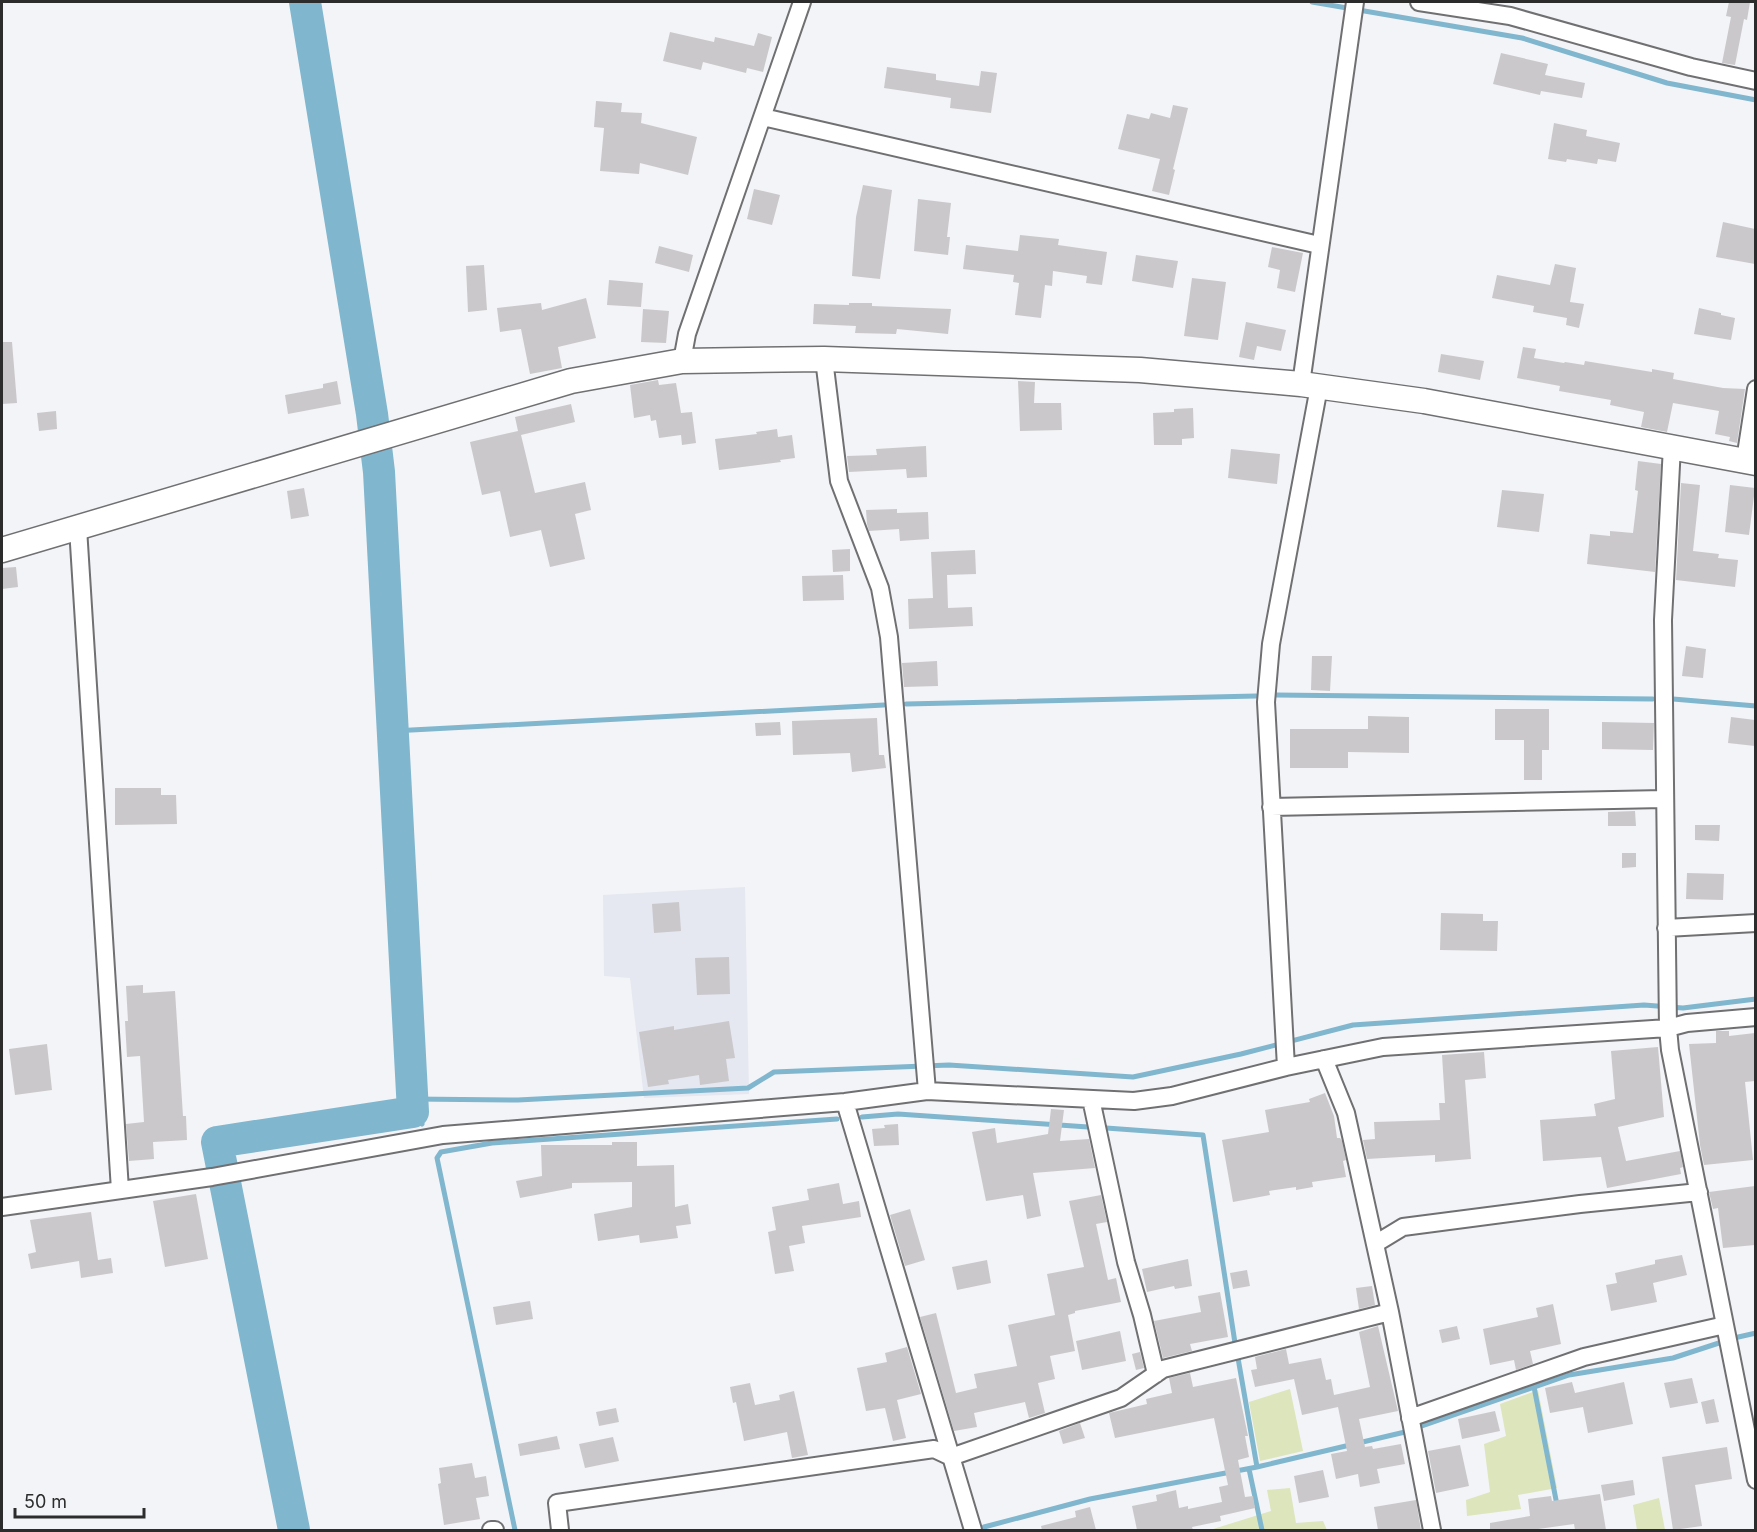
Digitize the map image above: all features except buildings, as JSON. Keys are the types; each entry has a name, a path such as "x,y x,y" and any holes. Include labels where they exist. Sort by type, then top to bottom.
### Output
{"street":[{"path":"681,361 687,334 802,2"},
{"path":"1285,1059 1266,702 1271,644 1310,386 1319,245 1355,2"},
{"path":"1419,2 1510,16 1691,67 1755,81"},
{"path":"763,117 1319,245"},
{"path":"824,359 839,481 880,588 890,637 927,1082"},
{"path":"2,550 571,381 681,361 824,359 1140,370 1310,386 1424,401 1750,461 1755,389"},
{"path":"1672,446 1663,620 1668,1028 1670,1050 1755,1480"},
{"path":"78,528 120,1190"},
{"path":"1271,807 1664,799"},
{"path":"1666,928 1755,923"},
{"path":"2,1208 212,1177 443,1135 845,1102 927,1082 1091,1099 1134,1101 1173,1096 1285,1059 1323,1059 1383,1047 1668,1028 1687,1023 1755,1017"},
{"path":"1323,1059 1346,1113 1390,1312 1432,1530"},
{"path":"1091,1099 1126,1262 1156,1374"},
{"path":"845,1102 973,1530"},
{"path":"1375,1244 1403,1227 1580,1203 1699,1192"},
{"path":"560,1530 557,1503 934,1449 951,1456 1121,1398 1163,1369 1390,1312"},
{"path":"1410,1418 1584,1357 1725,1325"}],"shaded area":[{"path":"745,887 749,1094 644,1098 630,978 604,976 603,895"}],"green space":[{"path":"1290,1389 1303,1451 1260,1461 1249,1402"},
{"path":"1538,1390 1557,1488 1518,1495 1521,1509 1467,1516 1466,1500 1490,1492 1484,1444 1506,1436 1500,1404"},
{"path":"1290,1488 1296,1523 1323,1521 1327,1530 1210,1530 1271,1511 1267,1490"},
{"path":"1659,1498 1665,1530 1637,1530 1633,1505"}],"waterway":[{"path":"294,1530 217,1142 413,1112 379,472 372,414 305,2"},
{"path":"1312,2 1522,38 1667,83 1756,100"},
{"path":"1276,695 1653,699"},
{"path":"906,704 1256,696"},
{"path":"1673,699 1756,706"},
{"path":"393,731 884,705"},
{"path":"413,1099 518,1100 748,1088 774,1072 949,1065 1133,1077 1241,1054 1353,1025 1644,1005 1683,1008 1756,999"},
{"path":"413,1112 422,1124"},
{"path":"862,1117 898,1114 1088,1127"},
{"path":"515,1530 437,1158 441,1152 492,1143 837,1119"},
{"path":"1106,1128 1203,1135 1235,1343"},
{"path":"1734,1338 1756,1333"},
{"path":"1419,1427 1569,1375 1673,1358 1722,1342"},
{"path":"1238,1358 1257,1467"},
{"path":"1534,1387 1557,1505"},
{"path":"984,1527 1090,1499 1257,1467 1405,1432"},
{"path":"1249,1469 1262,1530"}]}
